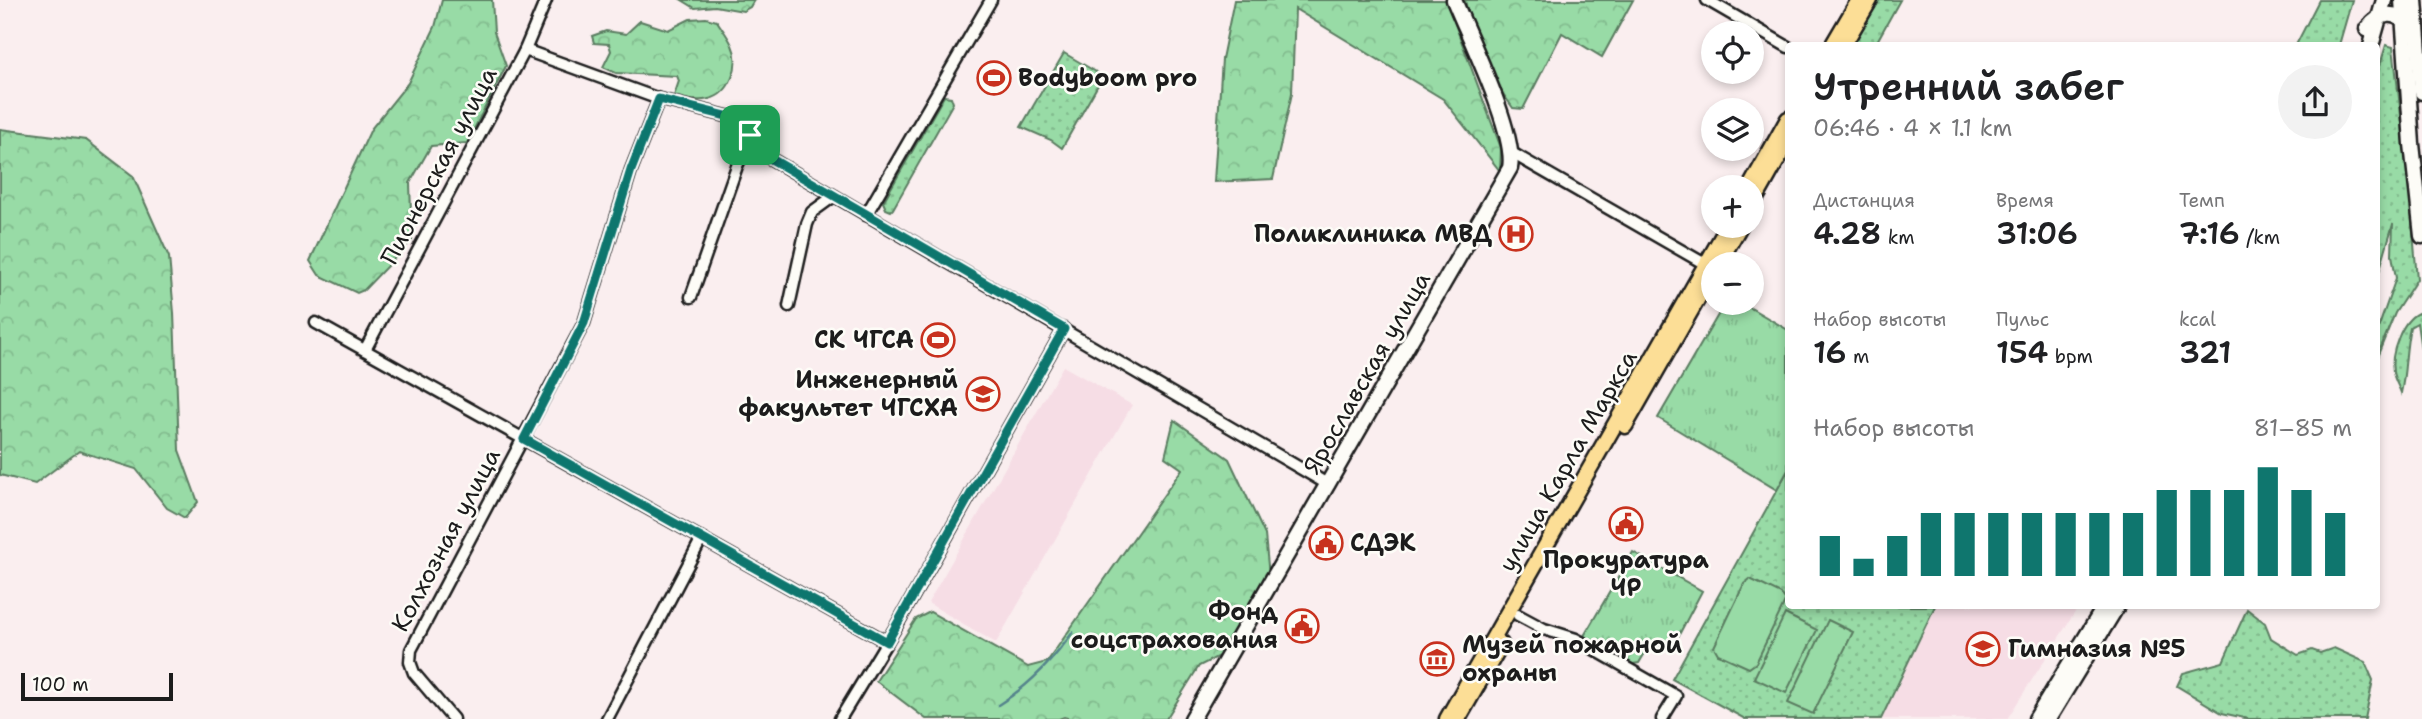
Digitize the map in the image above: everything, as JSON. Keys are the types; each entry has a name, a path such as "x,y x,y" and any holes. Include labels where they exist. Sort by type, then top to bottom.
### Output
{"main road":[{"path":"1834,42 1859,0"},
{"path":"1845,42 1870,0"},
{"path":"1757,175 1785,124"},
{"path":"1764,184 1785,146"},
{"name":"улица Карла Маркса","path":"1458,719 1514,612 1701,286"},
{"name":"улица Карла Маркса","path":"1447,719 1514,612"}],"street":[{"name":"Пионерская улица","path":"365,351 525,50 546,0"},
{"path":"866,215 991,0"},
{"path":"1454,0 1504,123 1512,153 1701,261"},
{"path":"1707,0 1785,45"},
{"path":"2371,36 2375,0"},
{"path":"2371,36 2384,0"},
{"path":"2402,0 2403,19 2411,36 2422,92"},
{"path":"2414,0 2411,36 2422,236"},
{"path":"2380,16 2391,14 2403,19"},
{"path":"2371,36 2387,26 2411,36"},
{"path":"525,50 659,99 750,122 752,144 761,153 1329,485"},
{"name":"Колхозная улица","path":"453,719 414,673 410,662 411,650 584,323 631,170 659,99"},
{"path":"691,297 737,166 743,153 752,144"},
{"name":"Ярославская улица","path":"1192,719 1506,180 1512,153"},
{"path":"789,306 807,224 812,212 834,196"},
{"path":"316,323 887,642"},
{"path":"840,719 887,642 1064,329"},
{"path":"607,719 702,538"},
{"path":"2036,719 2103,609"},
{"path":"2048,719 2115,609"},
{"path":"1514,612 1544,629 1576,639 1676,696 1662,719"}],"shaded area":[{"path":"1063,366 1132,405 996,643 928,603"},
{"name":"Гимназия №5","path":"1934,609 2077,609 2007,719 1881,719"}],"green space":[{"path":"442,0 492,0 494,32 506,66 467,143 431,146 410,183 412,240 364,290 357,293 319,275 310,261 371,129 408,83 435,27"},
{"path":"682,0 754,0 750,7 743,11 715,6 695,8"},
{"path":"1234,0 1446,0 1501,148 1500,171 1443,99 1295,9 1292,93 1273,179 1214,182 1222,59"},
{"path":"1465,0 1633,0 1602,57 1562,33 1523,109 1513,108 1490,71 1472,28"},
{"path":"1876,0 1900,0 1877,42 1852,42"},
{"path":"2319,0 2352,0 2340,42 2298,42"},
{"path":"706,18 717,21 732,45 735,61 728,85 717,96 705,100 676,100 674,96 679,81 677,76 616,73 603,67 611,51 609,44 594,43 592,36 606,31 626,34 640,21 668,30 690,19"},
{"path":"2386,45 2393,47 2417,279 2395,313 2380,350 2380,323 2396,278 2392,255 2393,224 2380,269 2380,65"},
{"path":"1064,53 1103,76 1062,148 1051,140 1021,127"},
{"path":"944,96 951,97 953,103 893,209 886,209 883,202"},
{"path":"0,129 86,140 133,176 169,257 179,450 198,502 185,518 167,508 136,469 79,451 35,484 0,475"},
{"path":"2418,313 2422,317 2422,356 2417,323 2410,327 2401,393 2393,372 2395,348 2402,330"},
{"path":"1718,315 1762,315 1785,328 1785,475 1777,490 1658,418"},
{"path":"1174,420 1229,459 1265,535 1269,576 1225,653 1199,666 1166,719 926,719 876,681 916,619 930,612 1028,667 1047,662 1182,469 1165,457"},
{"path":"1785,475 1785,609 1934,609 1881,719 1745,719 1672,679"},
{"path":"1633,552 1702,591 1671,650 1655,645 1645,653 1639,663 1633,664 1584,636"},
{"path":"1750,579 1781,594 1785,599 1756,663 1749,668 1718,654 1714,647 1744,584"},
{"path":"2247,609 2265,623 2271,638 2298,655 2312,650 2320,653 2334,648 2365,662 2373,680 2365,719 2249,719 2222,713 2177,686 2183,673 2223,662"},
{"path":"1785,614 1817,630 1786,693 1754,678"},
{"path":"1828,620 1853,632 1813,714 1788,703"}],"waterway":[{"path":"998,705 1039,673 1073,632"}],"place":[{"name":"Bodyboom pro","path":"994,78"},
{"name":"Поликлиника МВД","path":"1516,234"},
{"name":"СК ЧГСА","path":"938,340"},
{"name":"Инженерный факультет ЧГСХА","path":"983,394"},
{"name":"Прокуратура ЧР","path":"1626,524"},
{"name":"СДЭК","path":"1326,543"},
{"name":"Фонд соцстрахования","path":"1302,626"},
{"name":"Гимназия №5","path":"1983,649"},
{"name":"Музей пожарной охраны","path":"1437,659"}],"route":[{"path":"659,99 750,122 750,135 752,144 761,153 1064,329 887,642 524,439 584,323 631,170 659,99"}]}
